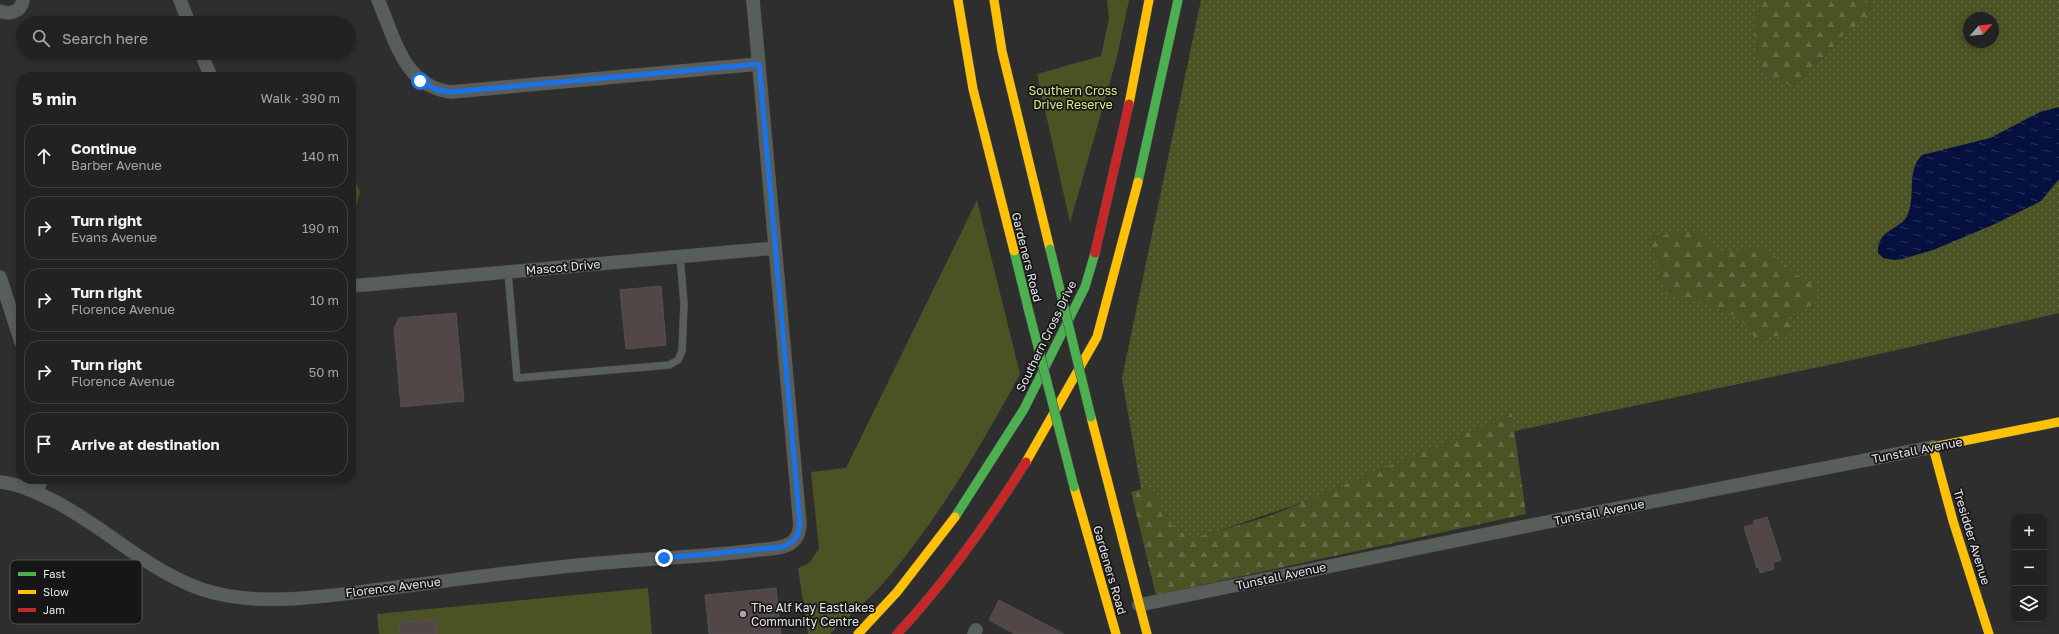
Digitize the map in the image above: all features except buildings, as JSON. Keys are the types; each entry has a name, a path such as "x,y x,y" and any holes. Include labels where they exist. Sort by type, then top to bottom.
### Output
{"main road":[{"name":"Gardeners Road","path":"958,0 973,89 1074,487 1116,634"},
{"name":"Gardeners Road","path":"994,0 1002,51 1050,249 1091,417 1139,605 1148,634"},
{"name":"Southern Cross Drive","path":"858,634 897,592 947,529 1024,409 1085,286 1095,253 1122,139 1149,0"},
{"path":"897,634 919,611 986,525 1034,450 1097,337 1135,197 1178,0"},
{"name":"Tunstall Avenue","path":"1933,447 2059,422"},
{"name":"Tresidder Avenue","path":"1933,447 1953,522 1989,634"}],"street":[{"path":"0,11 10,13 15,11 20,8 23,0"},
{"path":"180,0 186,16"},
{"path":"378,0 405,63 411,73 426,86 437,90 451,92 759,64"},
{"path":"753,0 775,248"},
{"path":"204,60 209,72"},
{"name":"Mascot Drive","path":"356,286 775,248"},
{"name":"Florence Avenue","path":"0,482 17,485 36,492 83,516 144,559 182,581 214,593 250,599 280,599 349,593 593,564 724,554 782,547 791,543 798,536 800,525 775,248"},
{"path":"0,277 16,327"},
{"name":"Tunstall Avenue","path":"1139,605 1536,524 1933,447"},
{"path":"36,492 40,484"}],"lane":[{"path":"508,272 517,378 669,365 678,360 682,351 684,304 680,256"}],"green space":[{"name":"Southern Cross Drive Reserve","path":"1107,0 1129,0 1117,57 1070,223 1037,74 1101,56 1109,18"},
{"path":"1201,0 2059,0 2059,313 1857,359 1519,430 1152,553 1122,378"},
{"path":"1761,0 1859,0 1872,6 1866,18 1843,35 1821,61 1792,86 1767,75 1757,59 1754,29"},
{"path":"356,182 360,192 356,207"},
{"path":"977,200 1020,374 959,480 925,531 887,579 867,600 830,634 808,634 798,568 809,563 819,549 811,472 846,468"},
{"path":"1694,230 1723,252 1766,248 1793,273 1818,287 1818,300 1789,317 1791,333 1757,340 1738,317 1718,308 1666,294 1649,238"},
{"path":"1512,414 1526,514 1156,595 1131,492 1152,486 1163,513 1175,530 1194,538 1270,516"},
{"path":"648,588 652,634 379,634 377,614"}],"water":[{"path":"2059,107 2059,179 2041,201 1995,224 1933,250 1894,260 1883,258 1878,253 1881,239 1885,234 1905,220 1908,214 1914,168 1922,155 1990,138 2040,112"}],"traffic: fast":[{"path":"1138,182 1178,0"},
{"path":"1050,249 1091,417"},
{"path":"1014,251 1028,308"},
{"path":"955,517 1024,409 1085,287 1095,253"},
{"path":"1028,308 1074,487"}],"traffic: slow":[{"path":"958,0 973,89 1014,251"},
{"path":"994,0 1002,51 1050,249"},
{"path":"1129,104 1149,0"},
{"path":"1026,462 1097,337 1138,182"},
{"path":"1091,417 1147,634"},
{"path":"1989,634 1953,521 1933,447 2059,422"},
{"path":"1074,487 1116,634"},
{"path":"858,634 897,592 955,517"}],"traffic: jam":[{"path":"1095,253 1129,104"},
{"path":"897,634 932,594 966,551 1026,462"}],"place":[{"name":"The Alf Kay Eastlakes Community Centre","path":"743,614"}],"route":[{"path":"420,81 426,86 437,90 451,92 579,79 759,64 786,383 800,525 798,536 791,543 782,547 724,554 664,558"}]}
